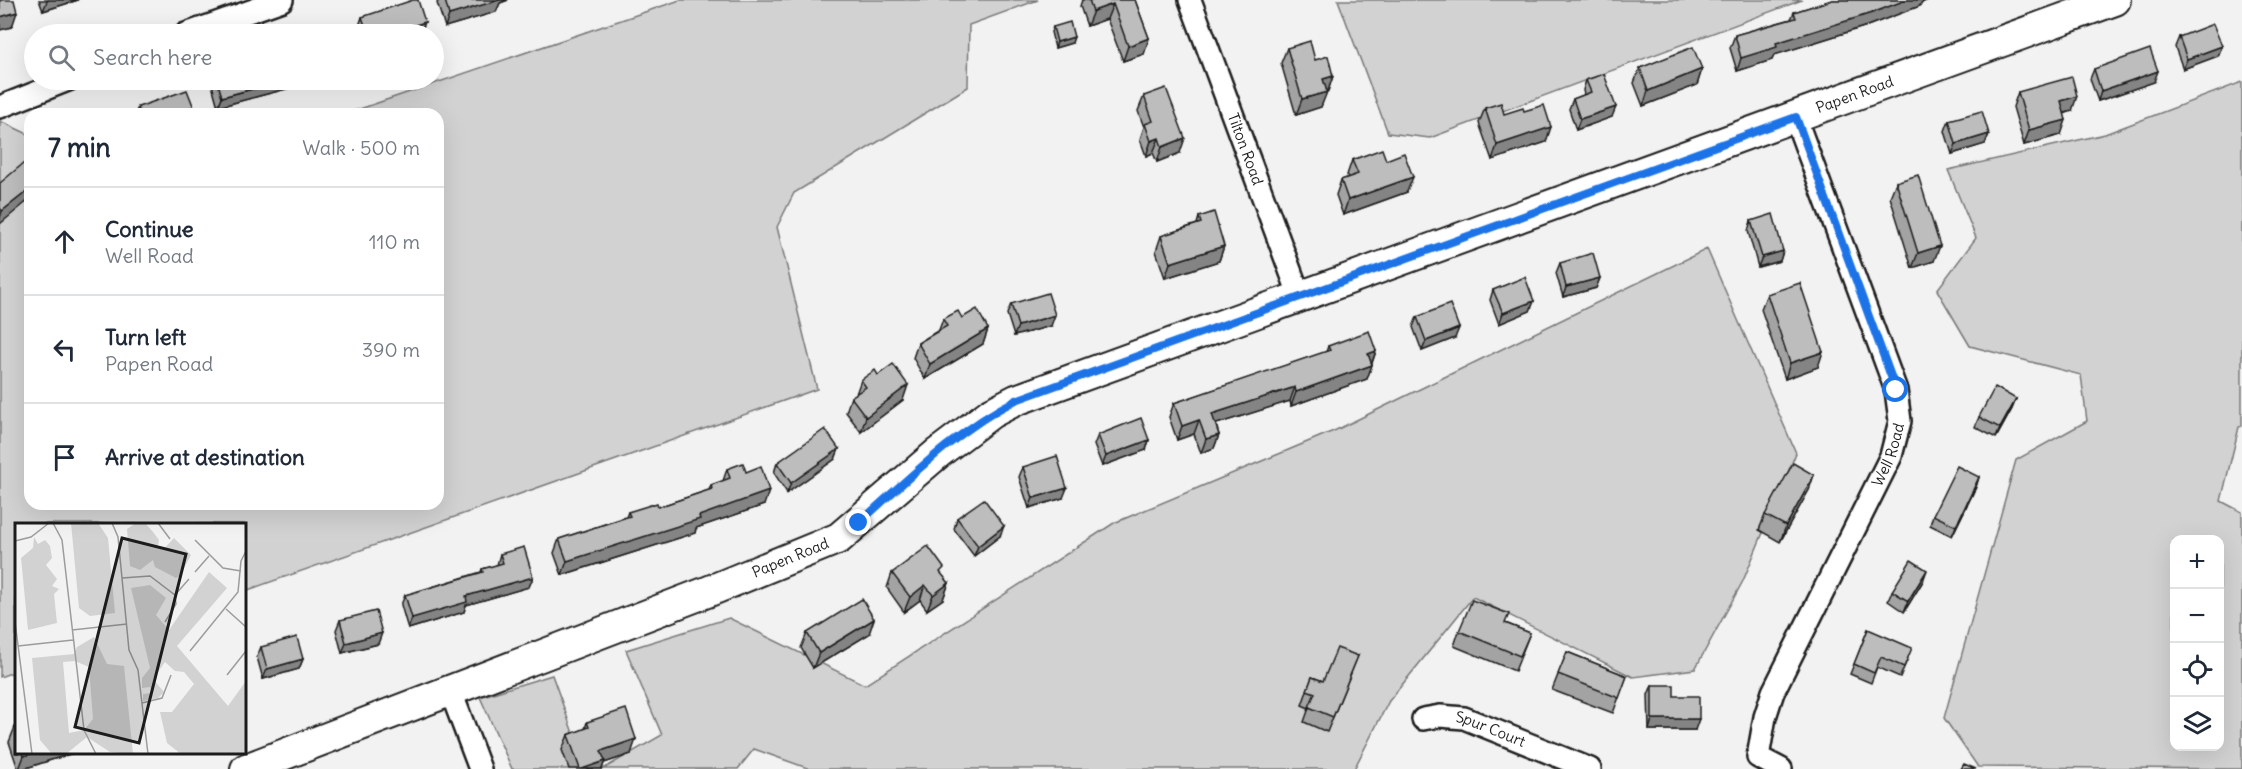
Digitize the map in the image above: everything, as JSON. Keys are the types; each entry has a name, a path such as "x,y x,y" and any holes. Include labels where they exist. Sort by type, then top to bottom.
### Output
{"street":[{"path":"214,24 282,0"},
{"name":"Tilton Road","path":"1190,0 1300,297"},
{"name":"Papen Road","path":"246,769 451,692 839,538 938,453 991,412 1016,400 2115,0"},
{"path":"0,107 43,90"},
{"name":"Well Road","path":"1781,769 1751,763 1773,692 1891,456 1900,421 1896,390 1796,117"},
{"path":"451,692 480,769"},
{"name":"Spur Court","path":"1423,719 1440,716 1464,718 1590,769"}],"shaded area":[{"path":"680,0 1038,0 969,25 968,87 794,193 777,227 817,389 246,591 246,523 15,523 15,671 0,677 0,121 24,132 24,510 444,510 444,108 363,108 416,90 444,90 444,80"},
{"path":"1338,0 1802,0 1430,138 1388,133"},
{"path":"2242,82 2242,426 2239,427 2221,501 2242,512 2242,769 1978,767 1944,718 2016,460 2087,421 2081,375 1970,346 1937,290 1976,238 1948,170 2105,134"},
{"path":"1707,249 1796,453 1743,581 1695,669 1633,677 1473,597 1389,701 1354,769 810,769 754,749 738,769 603,769 662,735 626,650 729,618 865,685 1114,523 1336,430"},
{"path":"552,675 586,769 512,769 480,697"}],"building":[{"path":"0,0 14,0 17,12 0,17"},
{"path":"418,0 425,22 364,24 362,17"},
{"path":"445,0 499,0 449,15"},
{"path":"1089,0 1135,0 1149,38 1128,46 1113,4 1093,11"},
{"path":"1832,0 1906,0 1776,43 1777,47 1741,58 1735,35 1796,18 1794,12"},
{"path":"1070,22 1074,37 1057,42 1053,27"},
{"path":"2213,24 2222,46 2187,59 2179,37"},
{"path":"1310,41 1315,60 1328,56 1333,76 1323,79 1327,92 1302,99 1287,48"},
{"path":"1693,47 1702,69 1648,91 1640,68"},
{"path":"2150,49 2158,71 2101,91 2094,69"},
{"path":"1604,74 1616,107 1580,119 1573,99 1591,92 1586,80"},
{"path":"2072,77 2077,96 2061,101 2066,120 2029,130 2018,92"},
{"path":"1166,88 1185,138 1162,147 1159,138 1151,141 1145,124 1153,121 1144,96"},
{"path":"187,90 194,108 138,108"},
{"path":"220,90 248,90 222,97"},
{"path":"1501,103 1504,114 1544,105 1551,127 1497,145 1485,108"},
{"path":"1982,111 1989,134 1956,144 1949,120"},
{"path":"1382,149 1386,160 1404,153 1413,177 1348,200 1341,180 1358,174 1352,160"},
{"path":"24,163 24,194 2,211 0,183"},
{"path":"1918,175 1940,246 1918,253 1896,182"},
{"path":"1214,212 1224,246 1170,263 1161,236 1201,223 1199,217"},
{"path":"1773,214 1783,251 1762,257 1751,221"},
{"path":"1593,253 1600,278 1566,287 1560,263"},
{"path":"1525,277 1534,301 1503,313 1493,290"},
{"path":"1800,283 1823,352 1790,363 1767,294"},
{"path":"1048,293 1055,315 1018,326 1011,304"},
{"path":"1450,304 1459,328 1426,341 1417,317"},
{"path":"977,309 988,329 930,364 918,343 947,326 943,319 958,311 962,318"},
{"path":"1369,331 1376,351 1368,354 1372,365 1296,392 1295,387 1212,414 1219,435 1206,439 1199,420 1182,426 1174,403 1330,350 1328,346"},
{"path":"893,364 908,385 866,417 851,397 866,387 861,380 875,370 878,375"},
{"path":"1995,387 2016,399 2000,428 1979,417"},
{"path":"1141,418 1149,440 1106,456 1098,435"},
{"path":"825,429 839,449 791,483 777,463"},
{"path":"1057,456 1067,488 1033,498 1023,467"},
{"path":"743,463 746,472 761,466 769,491 699,516 700,519 567,561 559,539 630,516 628,512 657,503 658,507 712,489 711,485 730,478 727,469"},
{"path":"1793,463 1814,475 1786,526 1765,515"},
{"path":"1957,466 1979,477 1956,526 1933,515"},
{"path":"984,499 1004,526 978,546 957,518"},
{"path":"928,546 944,568 940,572 949,583 933,595 925,585 910,597 892,573"},
{"path":"524,547 533,577 466,596 467,602 412,618 405,595 483,572 482,569 503,563 500,554"},
{"path":"1911,560 1927,570 1908,601 1892,591"},
{"path":"862,599 874,619 819,653 807,633"},
{"path":"1472,600 1509,614 1505,623 1530,633 1520,656 1459,631"},
{"path":"376,611 382,633 346,643 340,620"},
{"path":"1868,629 1912,648 1904,667 1881,657 1874,673 1854,664"},
{"path":"297,637 303,659 267,669 261,647"},
{"path":"1337,648 1358,656 1333,717 1309,707 1315,693 1307,690 1312,677 1323,681"},
{"path":"1567,652 1627,676 1619,698 1558,674"},
{"path":"1652,685 1674,685 1674,696 1699,696 1699,719 1652,719"},
{"path":"626,709 636,739 601,751 605,761 580,769 568,735 589,727 587,722"},
{"path":"1964,764 1976,769 1961,769"}],"route":[{"path":"859,523 938,453 991,412 1016,400 1796,117 1896,390"}]}
